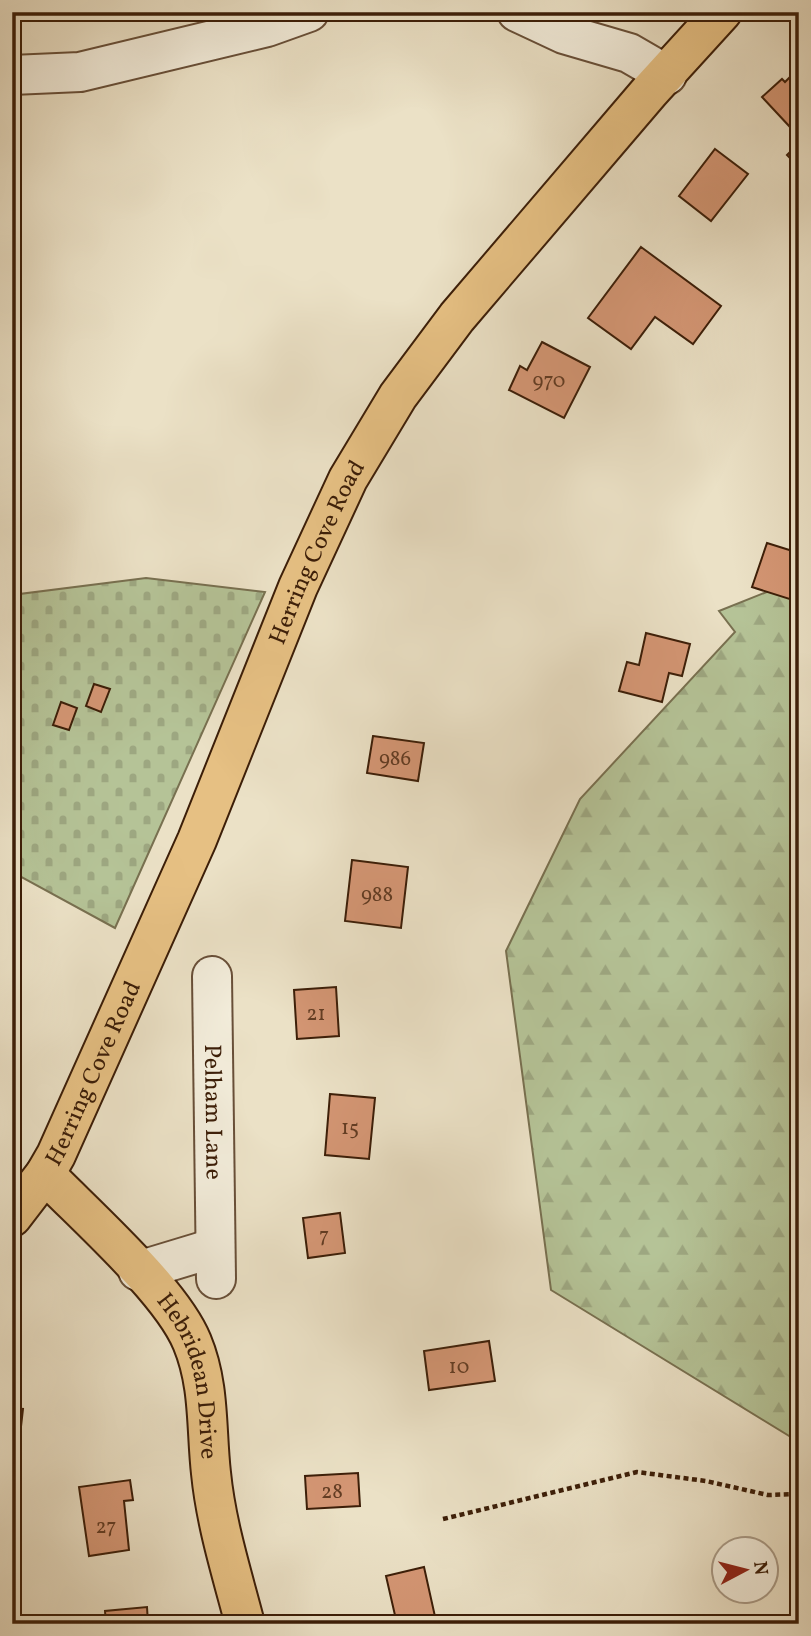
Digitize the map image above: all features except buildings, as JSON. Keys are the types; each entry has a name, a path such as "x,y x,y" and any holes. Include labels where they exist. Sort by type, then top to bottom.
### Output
{"main road":[{"name":"Herring Cove Road","path":"12,1217 46,1174 197,840 298,587 348,479 398,396 457,317 650,91 722,12"},
{"name":"Hebridean Drive","path":"46,1174 173,1309 192,1340 202,1371 216,1508 245,1624"}],"street":[{"path":"12,75 80,72 267,27 309,12"},
{"path":"517,12 564,34 629,53 667,75"},
{"name":"Pelham Lane","path":"138,1271 215,1263 212,976"}],"path":[{"path":"443,1519 637,1472 706,1481 768,1495 799,1494"}],"green space":[{"path":"146,578 265,592 115,928 12,872 12,595"},
{"path":"799,579 799,1442 551,1290 506,951 580,799 735,632 719,611"}]}
